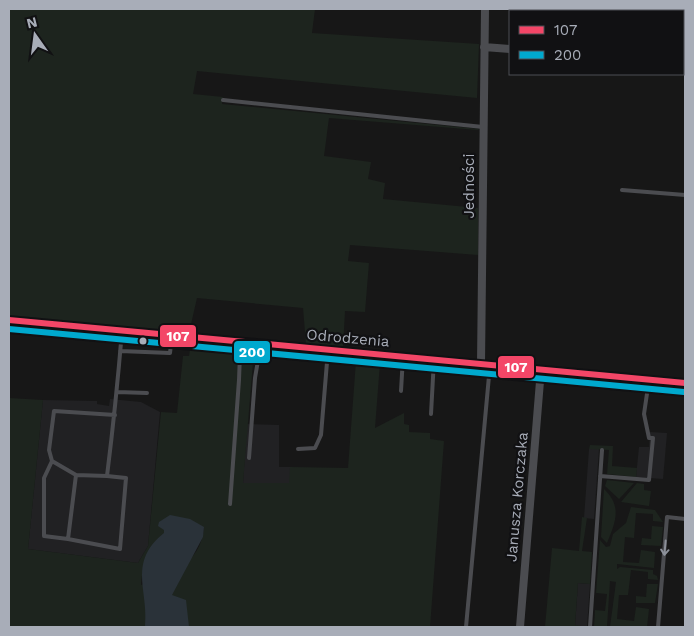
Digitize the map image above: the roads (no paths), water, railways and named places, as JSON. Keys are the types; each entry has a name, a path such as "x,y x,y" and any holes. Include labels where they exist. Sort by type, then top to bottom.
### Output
{"street":[{"name":"Jedności","path":"485,9 483,127 486,364"},
{"path":"484,47 509,49"},
{"name":"Odrodzenia","path":"9,320 685,383"},
{"name":"Janusza Korczaka","path":"520,627 541,369"}],"lane":[{"path":"224,100 483,127"},
{"path":"622,190 685,195"},
{"path":"107,476 115,415 122,331"},
{"path":"120,351 170,353 172,335"},
{"path":"230,504 240,354 236,341"},
{"path":"249,458 254,378 261,344"},
{"path":"298,450 315,448 321,435 328,350"},
{"path":"401,392 404,357"},
{"path":"431,414 434,360"},
{"path":"466,627 486,364"},
{"path":"600,476 648,480 653,438 650,438 644,414 649,380"},
{"path":"117,392 147,393"},
{"path":"52,461 76,475 126,478 120,549 44,536 44,478 52,461 49,450 54,410 115,415"},
{"path":"590,627 602,450"},
{"path":"68,539 76,475"},
{"path":"658,627 668,517 685,519"}]}
